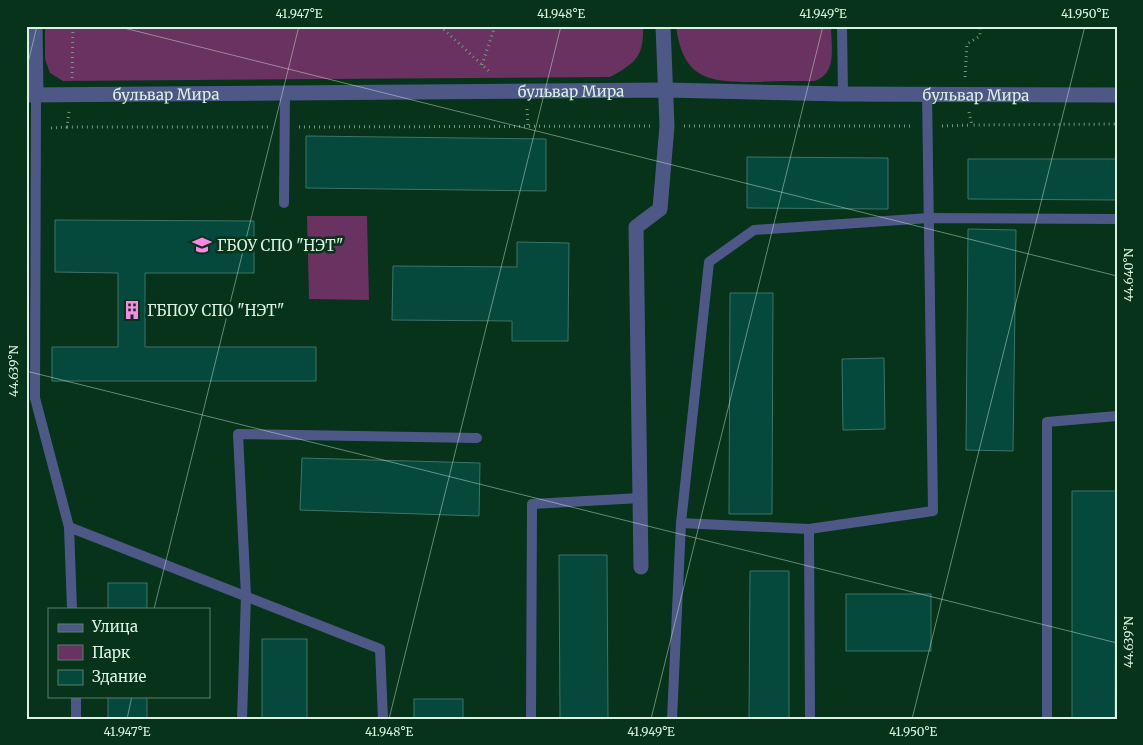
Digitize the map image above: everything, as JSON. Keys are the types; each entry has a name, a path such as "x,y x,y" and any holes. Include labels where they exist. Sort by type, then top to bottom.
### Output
{"street":[{"path":"31,95 35,26"},
{"path":"641,567 636,227 660,209 667,126 663,26"},
{"name":"бульвар Мира","path":"31,95 666,90 843,94 1117,94"}],"lane":[{"path":"842,26 843,94"},
{"path":"681,522 809,530 933,511 927,93"},
{"path":"284,203 285,94"},
{"path":"31,95 30,398 69,527 72,608"},
{"path":"672,719 681,522 709,262 754,230 929,218 1117,219"},
{"path":"1047,719 1047,422 1117,416"},
{"path":"242,719 246,596 238,434 477,438"},
{"path":"531,719 532,504 640,498"},
{"path":"69,527 380,649 384,719"},
{"path":"809,530 810,719"},
{"path":"76,698 76,719"}],"path":[{"path":"73,26 71,95 67,127 928,126 972,124"},
{"path":"482,64 496,26"}],"green space":[{"path":"45,26 643,26 643,37 640,52 632,63 610,77 63,81 50,73 45,59"},
{"path":"676,26 831,26 832,50 830,66 822,77 814,81 739,82 712,79 692,67 685,58"},
{"path":"307,216 367,216 369,300 309,299"}],"building":[{"path":"306,136 546,139 546,191 306,188"},
{"path":"747,157 888,158 888,209 747,208"},
{"path":"968,159 1117,159 1117,200 968,199"},
{"name":"ГБПОУ СПО \"НЭТ\"","path":"55,220 254,221 254,273 145,273 145,347 316,347 316,381 52,381 52,347 118,347 118,273 55,272"},
{"path":"968,229 1016,230 1013,451 966,450"},
{"path":"517,242 569,243 568,341 512,341 512,321 392,320 393,266 517,267"},
{"path":"730,293 773,293 772,514 729,514"},
{"path":"884,358 885,429 843,430 842,359"},
{"path":"302,458 480,463 479,516 300,510"},
{"path":"1072,491 1116,491 1115,719 1072,719"},
{"path":"559,555 607,555 608,719 560,719"},
{"path":"750,571 789,571 789,719 749,719"},
{"path":"108,583 147,583 147,608 108,608"},
{"path":"846,594 931,594 931,651 846,651"},
{"path":"262,639 307,639 307,719 262,719"},
{"path":"108,698 147,698 147,719 108,719"},
{"path":"414,699 463,699 463,719 414,719"}],"place":[{"name":"ГБОУ СПО \"НЭТ\"","path":"202,245"},
{"name":"ГБПОУ СПО \"НЭТ\"","path":"132,310"}]}
